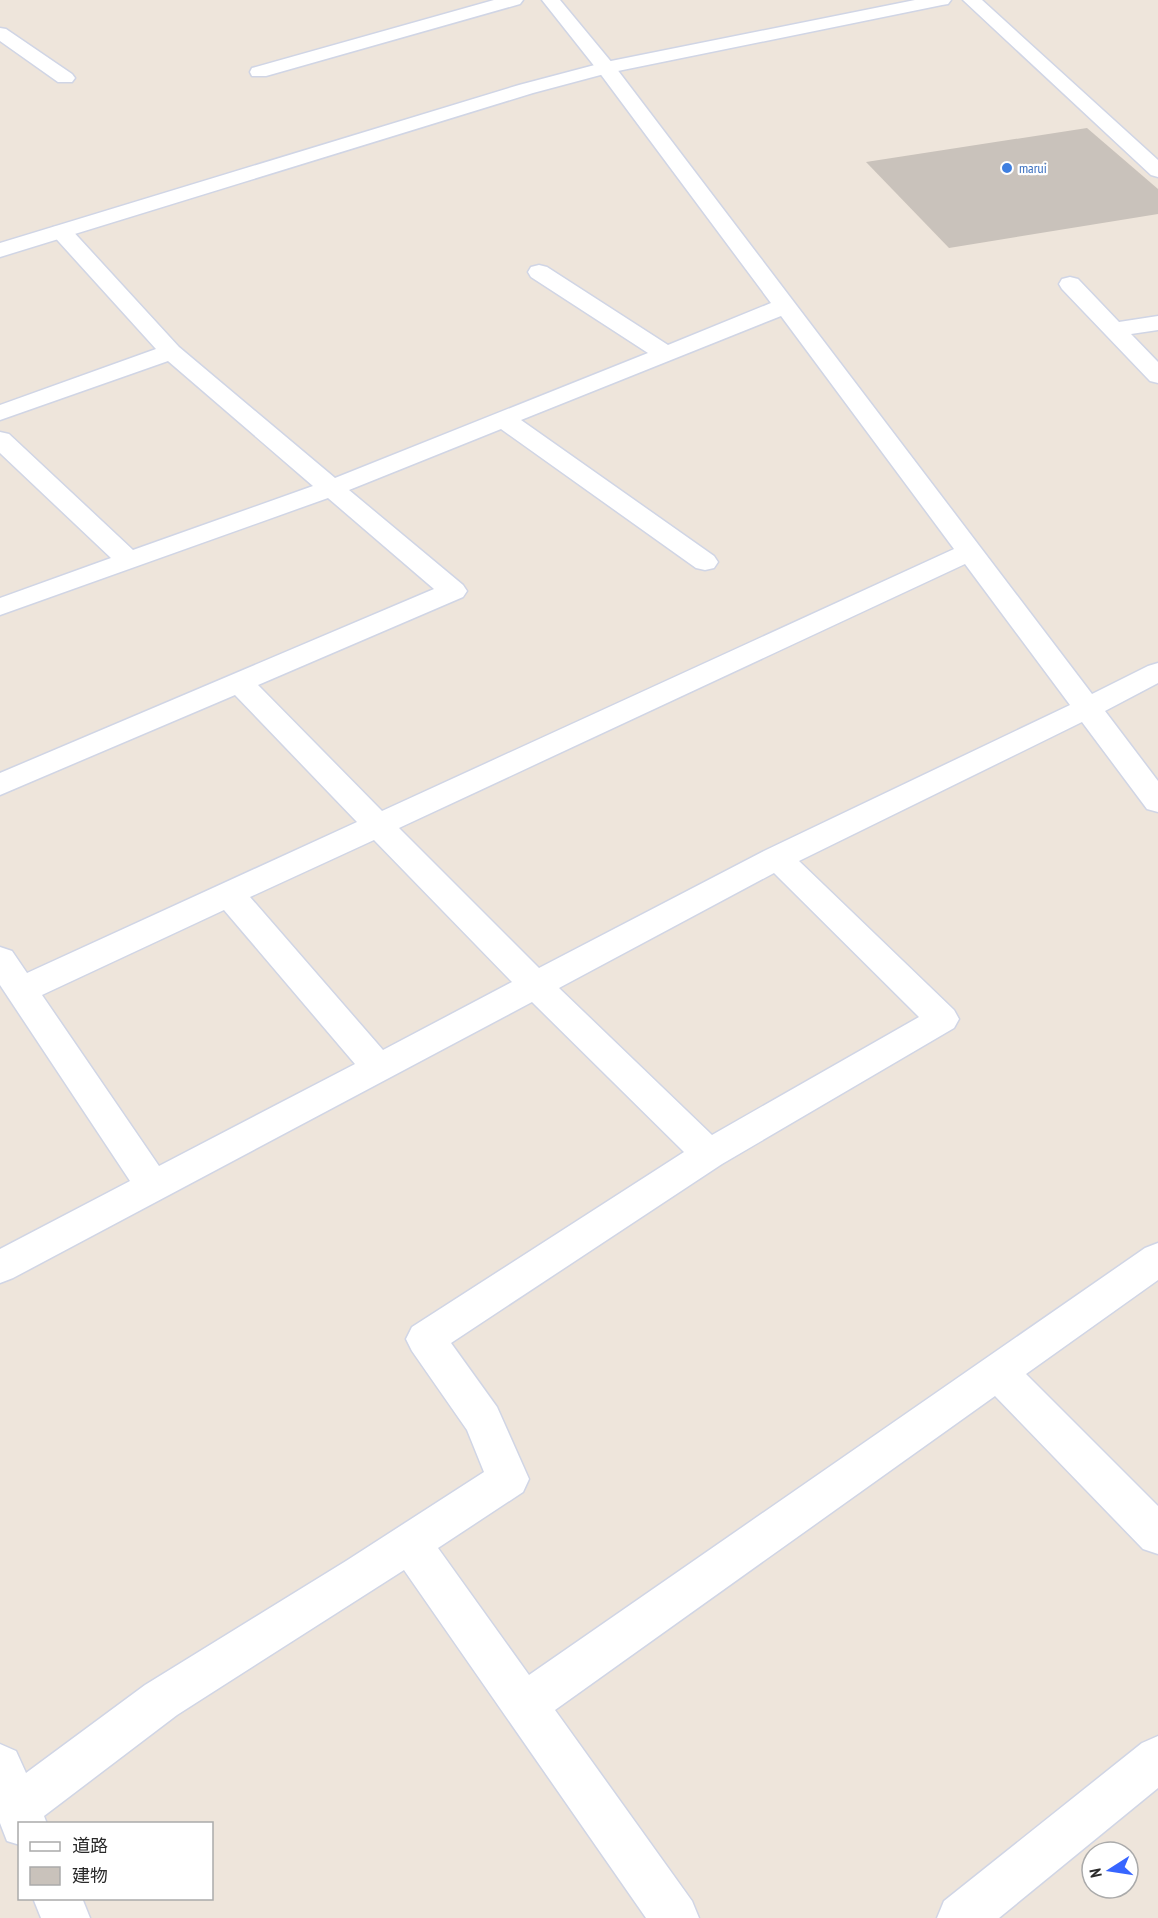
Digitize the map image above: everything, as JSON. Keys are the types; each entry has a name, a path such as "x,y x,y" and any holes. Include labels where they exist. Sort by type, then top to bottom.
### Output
{"street":[{"path":"260,72 514,0"},
{"path":"551,0 606,68 1158,802"},
{"path":"0,250 526,89 606,68 942,0"},
{"path":"972,0 1156,167"},
{"path":"0,33 65,78"},
{"path":"0,785 453,591 171,352 61,232"},
{"path":"539,272 666,354"},
{"path":"1070,284 1158,376"},
{"path":"0,606 331,488 785,306"},
{"path":"1115,330 1158,323"},
{"path":"0,413 171,352"},
{"path":"503,419 705,562"},
{"path":"0,439 129,561"},
{"path":"22,990 970,551"},
{"path":"0,1268 152,1185 777,858 1158,672"},
{"path":"239,683 535,985 709,1154"},
{"path":"13,1799 161,1700 508,1479 483,1420 426,1339 709,1154 942,1020 777,858"},
{"path":"229,894 378,1068"},
{"path":"0,959 152,1185"},
{"path":"524,1705 1158,1259"},
{"path":"998,1372 1158,1535"},
{"path":"410,1543 675,1918"},
{"path":"966,1916 1158,1759"}],"building":[{"path":"1087,128 1158,189 1158,214 949,248 866,162"}],"place":[{"name":"marui","path":"1007,168"}]}
